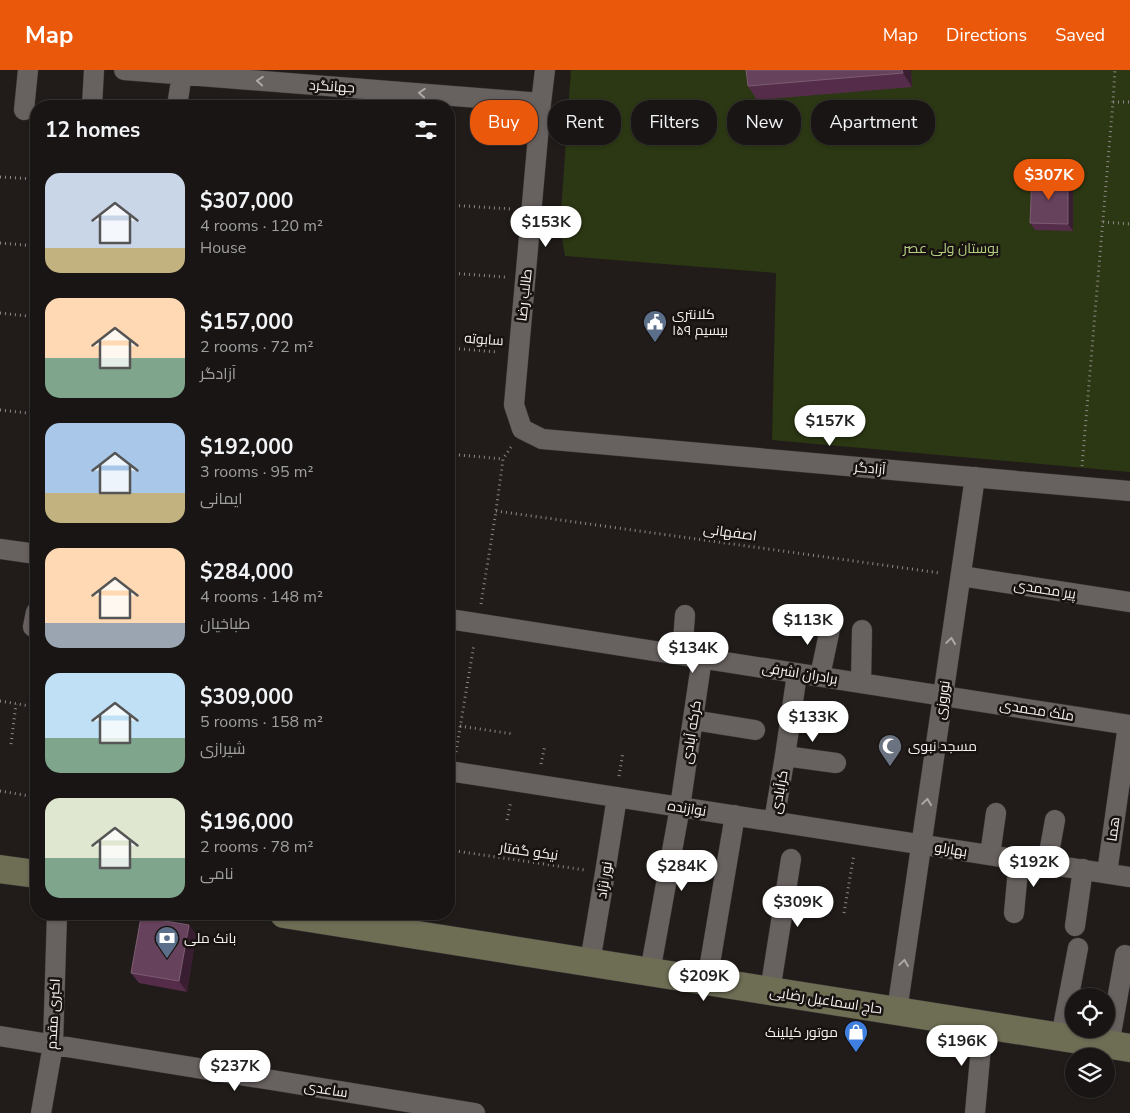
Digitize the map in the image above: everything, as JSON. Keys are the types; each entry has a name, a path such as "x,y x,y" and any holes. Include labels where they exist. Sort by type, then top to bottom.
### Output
{"main road":[{"path":"0,869 30,873"},
{"name":"حاج اسماعیل رضایی","path":"331,920 1120,1047"}],"street":[{"path":"24,110 28,70"},
{"path":"92,100 94,70"},
{"name":"جهانگرد","path":"124,70 161,71 541,103"},
{"name":"طالب رضا","path":"522,429 514,404 545,70"},
{"path":"177,100 182,74"},
{"name":"آزادگر","path":"522,429 542,439 1130,492"},
{"name":"نوروزی","path":"897,1011 976,478"},
{"path":"0,549 30,553"},
{"name":"پیر محمدی","path":"961,576 1130,602"},
{"path":"682,655 685,615"},
{"name":"برادران اشرفی","path":"455,619 943,696"},
{"path":"820,676 830,624"},
{"path":"861,683 862,630"},
{"name":"کرکه آبادی","path":"650,972 680,806 702,658"},
{"name":"کرآبادی","path":"774,821 797,674"},
{"name":"ملک محمدی","path":"943,696 1129,725"},
{"path":"693,720 755,730"},
{"name":"هما","path":"1107,873 1129,725"},
{"path":"785,756 836,763"},
{"name":"نوازنده","path":"455,772 921,844"},
{"name":"نور نژاد","path":"590,962 616,797"},
{"path":"990,855 996,813"},
{"path":"708,981 735,815"},
{"path":"1047,864 1055,820"},
{"name":"بهارلو","path":"921,844 1130,876"},
{"path":"770,991 791,859"},
{"path":"1014,913 1019,859"},
{"path":"1074,926 1083,869"},
{"name":"اکبری مقدم","path":"41,1113 52,1045 58,920"},
{"path":"1061,1038 1078,948"},
{"path":"1120,1047 1125,955"},
{"path":"975,1113 983,1025"},
{"name":"ساعدی","path":"0,1036 475,1113"}],"path":[{"path":"1080,487 1113,102 1114,70"},
{"path":"1113,102 1130,102"},
{"path":"0,177 30,179"},
{"path":"455,205 532,210"},
{"path":"1103,222 1130,224"},
{"path":"0,243 30,246"},
{"path":"455,273 526,278"},
{"path":"0,313 30,316"},
{"name":"سابوته","path":"455,348 518,353"},
{"path":"0,410 30,413"},
{"path":"455,455 503,459"},
{"name":"اصفهانی","path":"496,511 961,576"},
{"path":"0,701 30,706"},
{"path":"11,744 16,704"},
{"path":"460,726 513,734"},
{"path":"0,791 30,796"},
{"path":"844,913 857,834"},
{"name":"نیکو گفتار","path":"455,851 605,873"}],"green space":[{"name":"بوستان ولی عصر","path":"571,70 1130,70 1130,472 772,440 776,273 565,256 560,226 566,145 621,145 621,100 569,100"}],"building":[{"path":"746,70 902,70 903,73 748,86"},
{"path":"1032,175 1068,181 1068,224 1030,223"},
{"name":"بانک ملی","path":"140,920 159,920 189,925 179,981 131,973"}],"place":[{"name":"کلانتری ۱۵۹ بیسیم","path":"655,343"},
{"name":"مسجد نبوی","path":"890,767"},
{"name":"بانک ملی","path":"167,959"},
{"name":"موتور کیلینک","path":"856,1053"}]}
